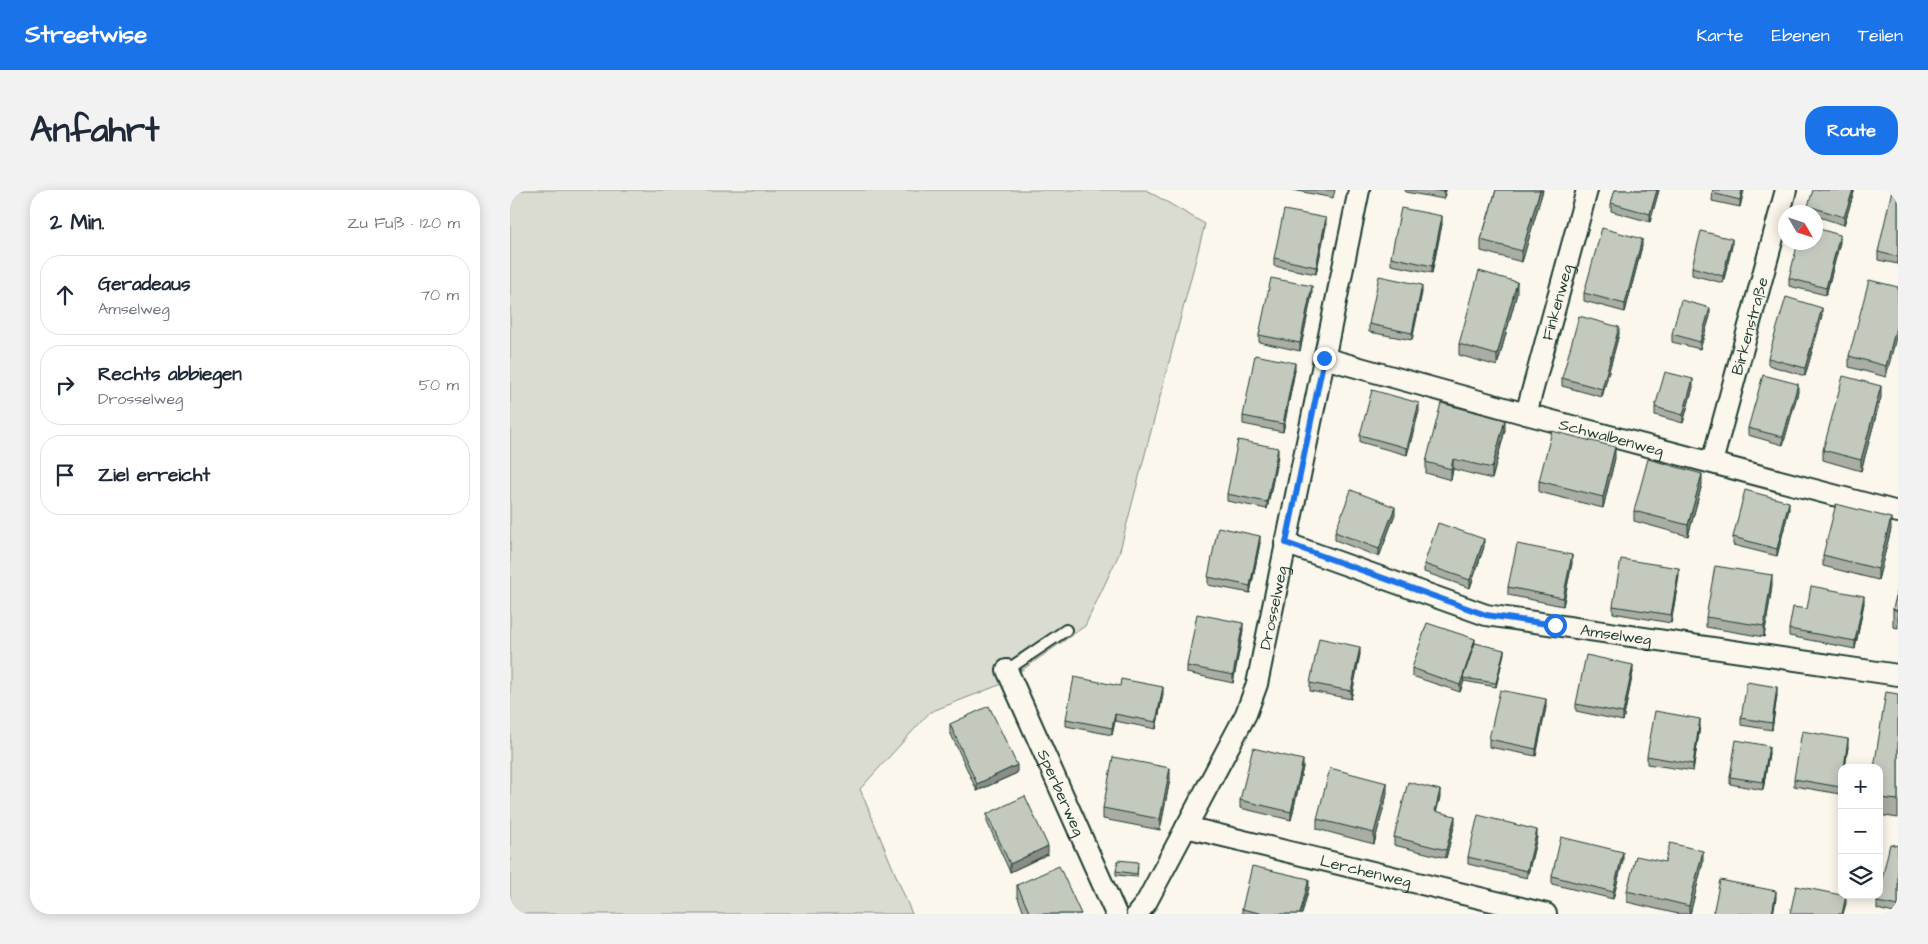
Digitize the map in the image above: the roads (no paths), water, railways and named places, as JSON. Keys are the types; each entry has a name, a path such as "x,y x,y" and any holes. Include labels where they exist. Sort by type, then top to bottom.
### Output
{"street":[{"name":"Drosselweg","path":"1137,914 1146,903 1246,714 1257,684 1359,190"},
{"name":"Finkenweg","path":"1526,414 1587,190"},
{"name":"Birkenstraße","path":"1712,462 1786,190"},
{"name":"Schwalbenweg","path":"1324,358 1526,414 1898,512"},
{"name":"Amselweg","path":"1286,543 1486,615 1898,675"},
{"name":"Sperberweg","path":"1007,670 1116,914"},
{"name":"Lerchenweg","path":"1186,827 1546,914"}],"lane":[{"path":"1007,670 1066,630"}]}
